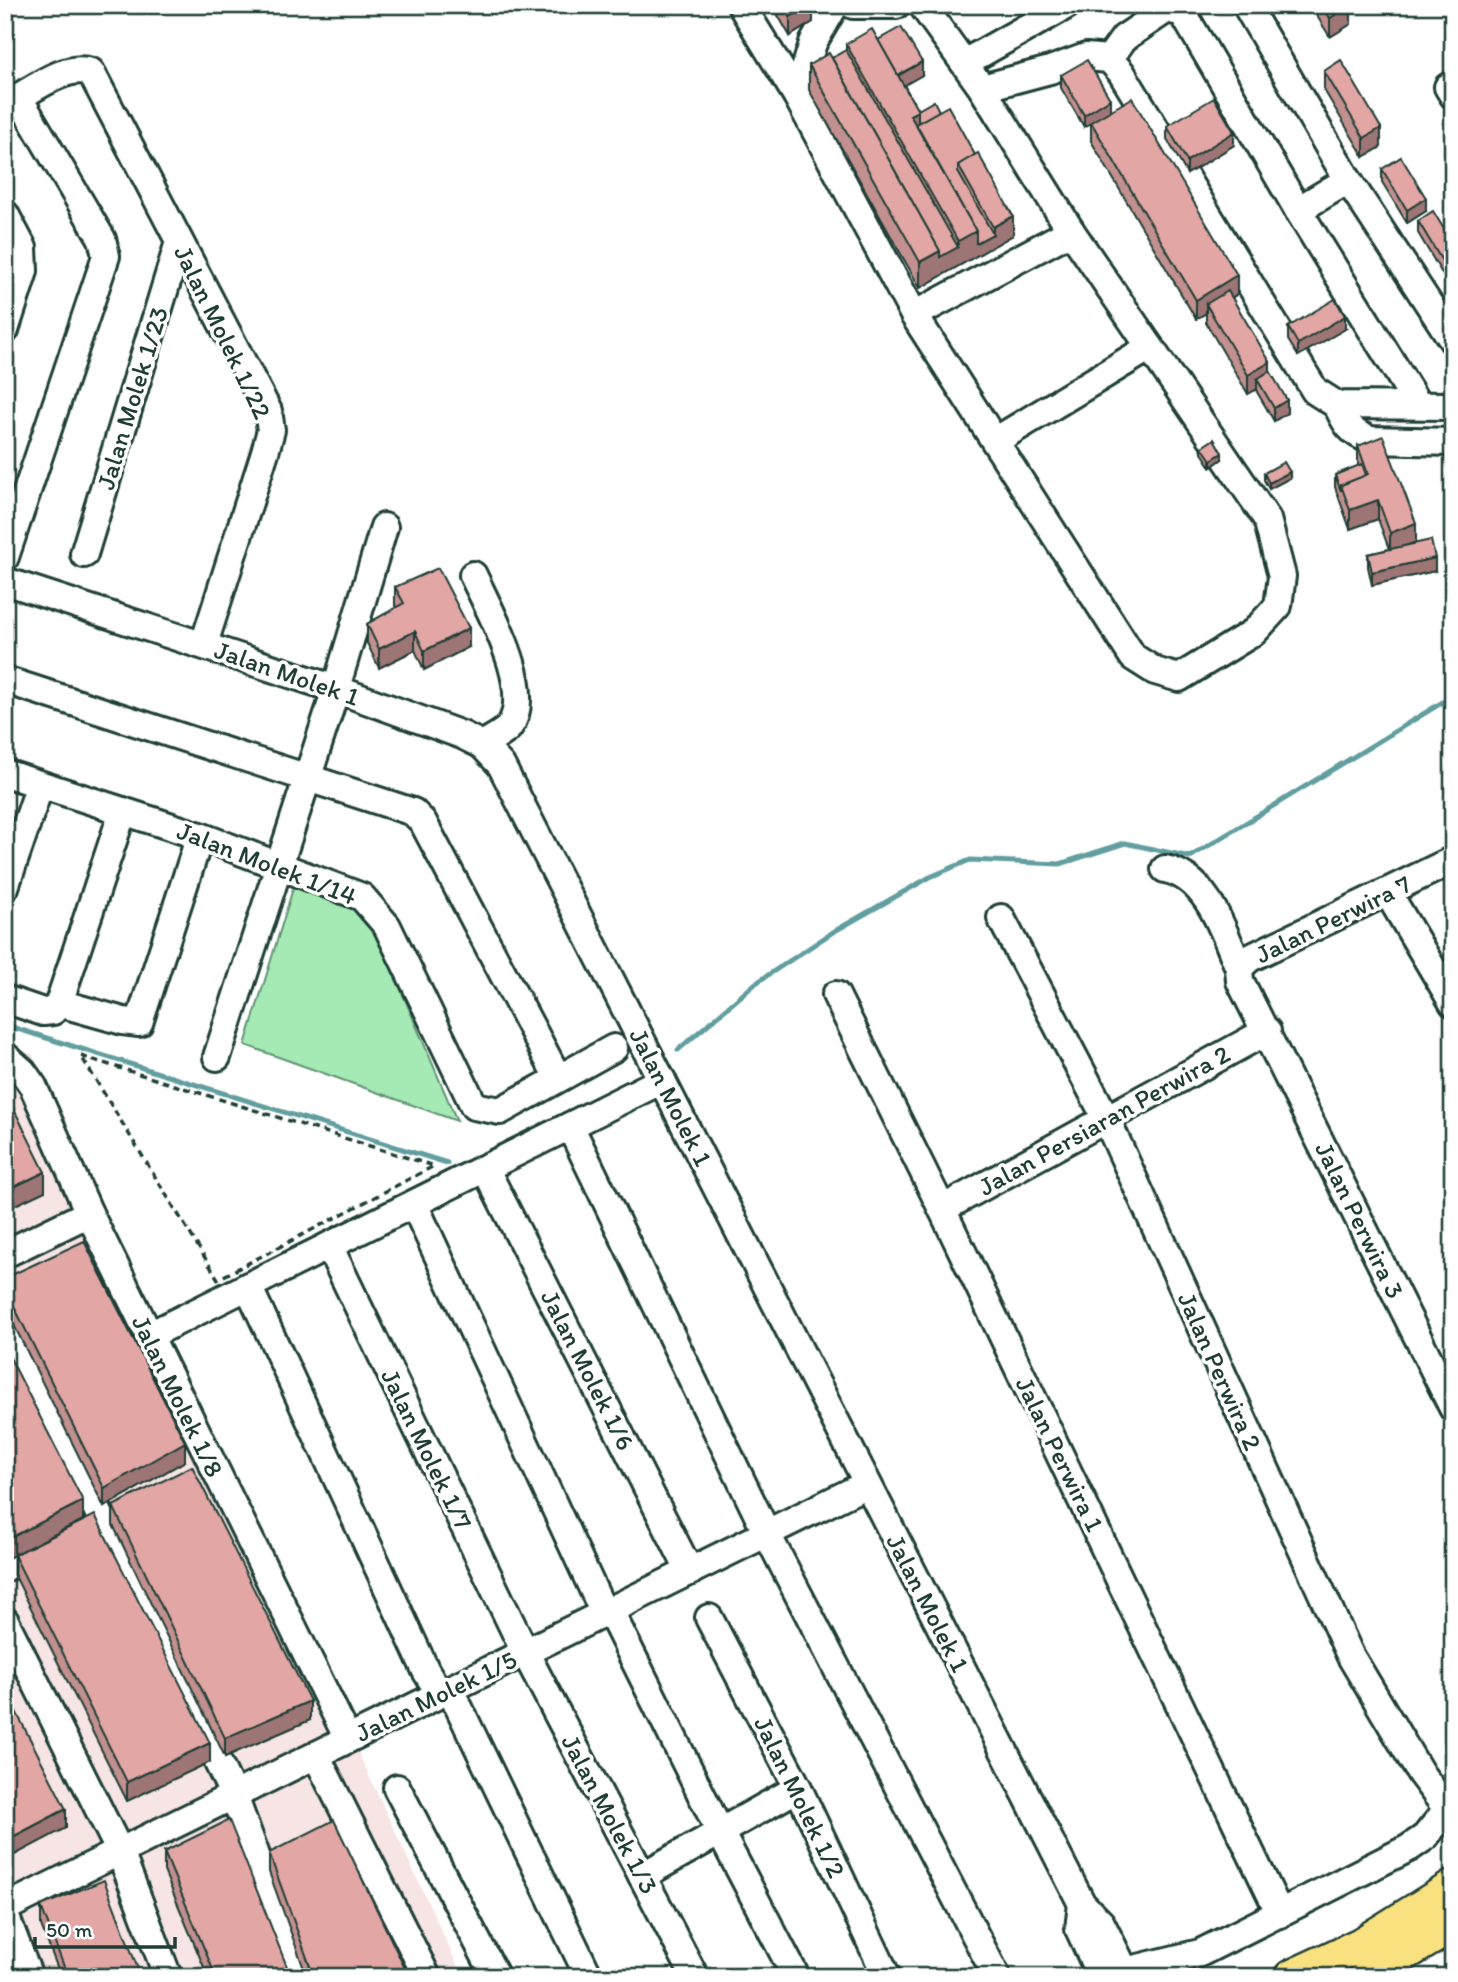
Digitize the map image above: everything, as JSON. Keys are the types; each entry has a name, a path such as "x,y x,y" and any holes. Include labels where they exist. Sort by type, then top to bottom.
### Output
{"main road":[{"path":"1292,1977 1360,1945 1453,1887"},
{"path":"1366,1977 1453,1925"}],"street":[{"path":"741,5 797,96 914,315 1133,657 1155,671 1179,678 1254,632 1278,606 1282,576 1267,519 1071,231 966,62 922,5"},
{"path":"797,96 813,43 835,5"},
{"path":"853,5 896,5"},
{"path":"966,62 1067,5"},
{"path":"1246,5 1348,180 1453,341"},
{"path":"1109,59 1124,38 1167,9 1180,10 1298,210 1418,405"},
{"path":"982,88 1050,70 1086,57 1109,59 1121,72 1315,391 1337,405 1350,432 1371,440 1453,442"},
{"name":"Jalan Molek 1/22","path":"12,102 68,71 80,68 91,72 268,411 271,430 204,644"},
{"path":"5,557 106,256 102,239 12,102"},
{"path":"1298,210 1348,180"},
{"path":"5,214 23,248 24,271 5,330"},
{"path":"914,315 1071,231"},
{"name":"Jalan Molek 1/23","path":"84,554 179,242"},
{"path":"995,442 1150,347"},
{"path":"1337,405 1453,406"},
{"path":"217,1057 336,689 384,527"},
{"path":"473,575 512,662 518,695 510,726 482,745"},
{"name":"Jalan Molek 1","path":"5,582 204,644 336,689 482,745 501,765 1082,1904 1101,1923 1113,1975"},
{"path":"5,680 308,775 413,812 423,822 558,1078 614,1048"},
{"name":"Jalan Molek 1/14","path":"5,773 279,863 362,897 374,907 387,926 474,1106 500,1111 558,1078"},
{"path":"5,887 40,785"},
{"path":"5,999 43,1012 53,1012 59,1003 123,811"},
{"path":"59,1003 122,1021 139,1023 200,836"},
{"name":"Jalan Perwira 7","path":"1267,1031 1240,981 1239,968 1250,958 1453,860"},
{"path":"1166,869 1179,871 1199,890 1216,917 1239,968"},
{"path":"1388,893 1453,1003"},
{"name":"Jalan Perwira 2","path":"1001,918 1106,1118 1350,1655 1421,1774 1451,1810"},
{"name":"Jalan Perwira 1","path":"836,995 942,1209 1280,1914"},
{"name":"Jalan Persiaran Perwira 2","path":"942,1209 1267,1031"},
{"name":"Jalan Perwira 3","path":"1267,1031 1453,1408"},
{"name":"Jalan Molek 1/8","path":"5,1056 23,1072 33,1086 89,1213 148,1336 348,1739"},
{"path":"148,1336 662,1080"},
{"path":"570,1126 767,1534 997,1977"},
{"name":"Jalan Molek 1/6","path":"485,1168 690,1572"},
{"path":"414,1204 607,1612 796,1977"},
{"path":"5,1254 89,1213"},
{"name":"Jalan Molek 1/7","path":"329,1246 525,1652"},
{"path":"248,1286 426,1671 445,1692 589,1977"},
{"path":"5,1317 234,1796 301,1977"},
{"path":"188,1479 212,1467"},
{"name":"Jalan Molek 1/5","path":"5,1908 867,1484"},
{"path":"5,1568 127,1508"},
{"name":"Jalan Molek 1/2","path":"709,1618 798,1788 887,1977"},
{"path":"5,1621 120,1852 168,1977"},
{"name":"Jalan Molek 1/3","path":"525,1652 695,1977"},
{"path":"316,1755 427,1977"},
{"path":"397,1788 496,1977"},
{"path":"642,1876 798,1788"},
{"path":"1113,1975 1200,1953 1280,1914 1409,1848 1425,1837 1451,1810"},
{"path":"5,1916 29,1977"}],"path":[{"path":"81,1056 107,1064 434,1166 218,1279 81,1056"}],"shaded area":[{"path":"5,1045 32,1054 463,1977 5,1977"}],"green space":[{"path":"295,882 365,906 457,1121 245,1045"}],"building":[{"path":"784,5 809,5 790,17"},
{"path":"1322,5 1351,5 1330,18"},
{"path":"901,27 922,62 898,75 878,40"},
{"path":"872,29 918,111 910,115 976,231 958,241 846,44"},
{"path":"846,50 958,247 940,257 940,251 832,58"},
{"path":"829,53 940,251 920,262 809,65"},
{"path":"1087,60 1110,99 1084,115 1061,75"},
{"path":"1341,60 1381,128 1364,138 1324,71"},
{"path":"1132,98 1237,275 1196,300 1091,122"},
{"path":"1214,98 1234,132 1187,161 1167,126"},
{"path":"934,101 939,111 918,123 918,110"},
{"path":"948,106 975,155 958,165 958,172 993,234 976,243 976,231 916,124"},
{"path":"978,153 1013,216 993,227 958,165"},
{"path":"1401,157 1426,198 1407,210 1382,169"},
{"path":"1433,211 1453,244 1453,279 1418,221"},
{"path":"1228,291 1270,362 1248,375 1206,304"},
{"path":"1335,299 1345,316 1298,344 1288,327"},
{"path":"1270,371 1287,400 1274,408 1257,379"},
{"path":"1383,436 1416,523 1390,533 1378,500 1350,510 1341,485 1368,474 1358,446"},
{"path":"1214,439 1222,453 1211,460 1202,447"},
{"path":"1284,462 1290,472 1269,483 1264,473"},
{"path":"1362,464 1366,475 1341,485 1341,491 1335,475"},
{"path":"1431,540 1435,558 1372,572 1368,554"},
{"path":"438,568 469,628 424,651 415,631 379,649 367,624 404,603 395,587"},
{"path":"5,1091 45,1172 5,1191"},
{"path":"84,1241 185,1442 104,1488 5,1288 5,1278"},
{"path":"5,1348 83,1501 8,1539 5,1533"},
{"path":"192,1466 310,1701 225,1738 113,1506"},
{"path":"95,1515 210,1743 127,1782 14,1555"},
{"path":"5,1690 66,1809 5,1841"},
{"path":"229,1820 291,1977 216,1977 164,1852"},
{"path":"334,1820 409,1977 314,1977 269,1853"},
{"path":"104,1880 141,1977 68,1977 41,1906"}],"waterway":[{"path":"678,1050 756,983 833,932 930,877 970,860 1060,864 1125,843 1190,857 1451,697"},
{"path":"5,1025 447,1163"}]}
